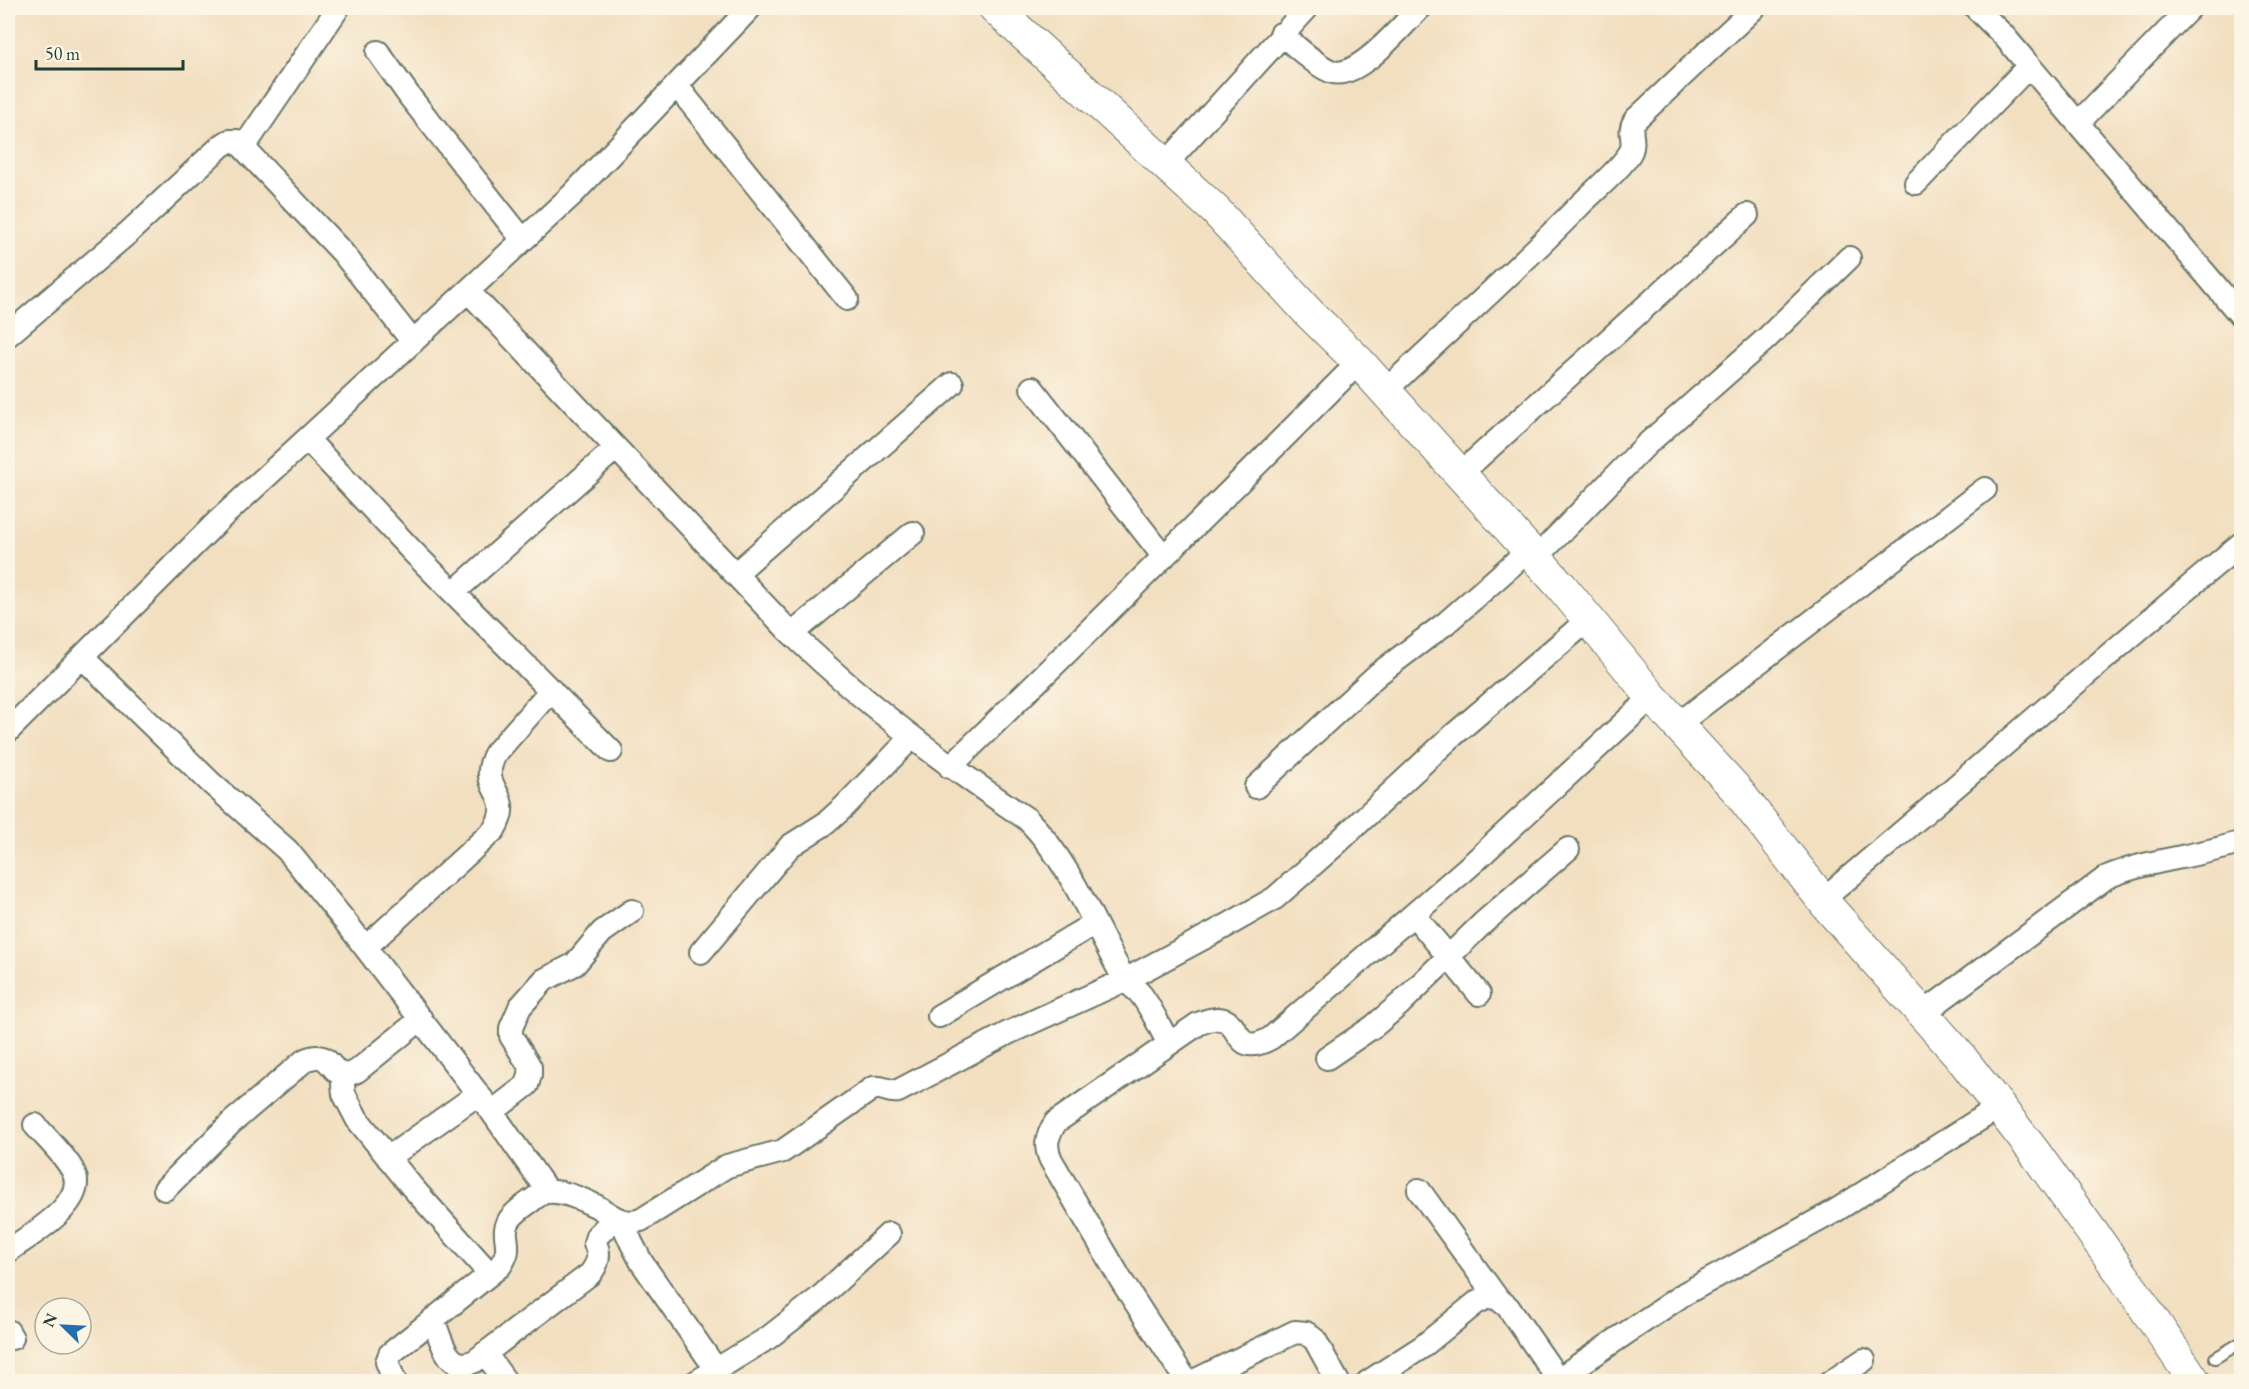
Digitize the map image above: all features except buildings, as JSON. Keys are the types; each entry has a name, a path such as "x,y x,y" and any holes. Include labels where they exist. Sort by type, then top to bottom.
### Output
{"street":[{"path":"244,147 338,8"},
{"path":"8,731 219,520 572,195 677,86 747,8"},
{"path":"995,8 1216,211 1308,312 1359,362 1532,554 1652,697 1736,789 1822,900 1959,1055 2122,1274 2195,1382"},
{"path":"1165,165 1306,8"},
{"path":"1281,34 1324,68 1342,73 1356,67 1372,55 1420,8"},
{"path":"1385,391 1554,232 1608,177 1630,152 1633,142 1630,128 1635,120 1754,8"},
{"path":"1976,8 2004,36 2241,317"},
{"path":"2078,123 2190,8"},
{"path":"378,52 410,97 523,240"},
{"path":"1916,183 2029,66"},
{"path":"677,86 847,298"},
{"path":"8,335 128,233 221,146 229,141 237,141 342,252 413,342"},
{"path":"1460,474 1747,214"},
{"path":"1256,787 1378,674 1532,554 1646,445 1767,338 1849,258"},
{"path":"468,291 792,634 838,677 911,738 1027,819 1038,830 1054,852 1095,922 1125,980 1142,995 1169,1044"},
{"path":"950,767 1203,520 1359,362"},
{"path":"735,574 952,384"},
{"path":"1032,388 1164,557"},
{"path":"307,439 611,751"},
{"path":"454,592 616,448"},
{"path":"1677,725 1985,489"},
{"path":"792,634 913,533"},
{"path":"1822,900 1956,788 2129,636 2241,543"},
{"path":"395,1382 387,1362 390,1354 500,1266 508,1248 505,1231 510,1219 517,1210 539,1195 548,1192 558,1193 594,1205 618,1220 632,1223 641,1220 727,1166 770,1156 798,1143 873,1088 880,1087 892,1092 898,1091 1008,1033 1125,980 1255,910 1294,883 1450,738 1588,620"},
{"path":"82,657 188,761 287,850 421,1019 485,1103 548,1192"},
{"path":"366,947 494,830 500,820 502,803 488,774 490,765 495,754 551,690"},
{"path":"1186,1382 1121,1280 1046,1149 1048,1135 1056,1122 1198,1024 1212,1017 1224,1018 1248,1044 1260,1044 1280,1030 1474,862 1652,697"},
{"path":"701,952 790,846 835,815 911,738"},
{"path":"1923,1014 2107,877 2129,868 2225,848 2241,842"},
{"path":"1327,1058 1374,1026 1449,958 1484,922 1568,849"},
{"path":"388,1158 485,1103 527,1085 530,1067 512,1036 511,1028 520,1007 544,980 575,964 602,932 632,911"},
{"path":"1414,915 1479,994"},
{"path":"939,1016 1095,922"},
{"path":"165,1190 238,1117 305,1060 314,1056 321,1057 342,1075 349,1075 421,1019"},
{"path":"342,1075 344,1094 350,1108 388,1158 490,1274"},
{"path":"1419,1190 1497,1298 1508,1307 1559,1380 1684,1294 1835,1211 1999,1107"},
{"path":"8,1251 66,1208 76,1182 69,1165 34,1125"},
{"path":"432,1319 449,1357 457,1364 465,1365 485,1353 590,1274 598,1258 595,1243 597,1236 618,1220"},
{"path":"618,1220 642,1263 716,1369"},
{"path":"696,1382 768,1338 889,1234"},
{"path":"1368,1382 1422,1347 1476,1303 1488,1297 1497,1298"},
{"path":"1192,1382 1295,1332 1306,1333 1315,1340 1338,1382"},
{"path":"485,1353 506,1382"},
{"path":"1831,1382 1864,1360"}],"lane":[{"path":"2215,1358 2241,1342"}]}
